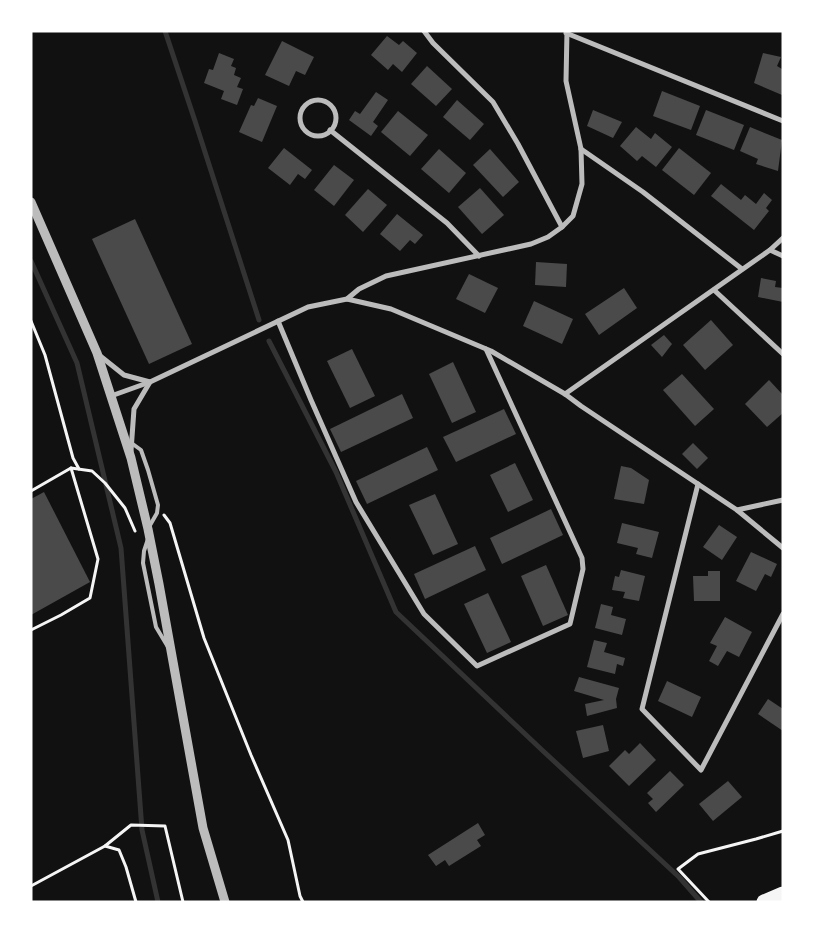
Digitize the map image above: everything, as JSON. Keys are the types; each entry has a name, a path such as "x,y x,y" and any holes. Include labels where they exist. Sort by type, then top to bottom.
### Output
{"highway":[{"path":"764,902 783,894"}],"street":[{"path":"424,31 433,43 494,102 562,227"},
{"path":"347,299 359,289 386,276 531,244 548,237 573,216 582,184 581,149 566,81 566,32 783,121"},
{"path":"316,100 329,104 333,109 335,117 334,125 330,130 318,135 305,130 300,116 305,106 316,100"},
{"path":"330,130 447,223 479,256"},
{"path":"581,149 643,192 742,269"},
{"path":"31,202 97,354 110,396 128,441 148,533 203,828 225,902"},
{"path":"565,394 770,250 783,238"},
{"path":"770,250 783,256"},
{"path":"714,290 783,354"},
{"path":"110,396 150,382 308,307 347,299 391,309 486,349 565,394 737,510 783,548"},
{"path":"278,321 356,502 424,614 477,666 570,624 583,568 582,558 486,349"},
{"path":"97,354 124,375 150,382"},
{"path":"128,441 134,409 150,382"},
{"path":"698,484 642,709 701,770 783,614"},
{"path":"737,510 783,500"}],"lane":[{"path":"128,441 141,450 158,505 157,513 148,533 143,563 156,626 171,653"}],"path":[{"path":"31,321 46,355 73,458 79,469"},
{"path":"31,630 61,616 90,598 98,559 71,468"},
{"path":"31,491 71,468 92,471 105,483 125,508 144,551"},
{"path":"158,505 170,523 204,638 251,755 288,840 302,902"},
{"path":"31,886 104,846 131,826 165,826 183,902"},
{"path":"709,902 678,869 698,854 756,840 783,831"},
{"path":"104,846 119,850 136,902"}],"building":[{"path":"387,36 399,45 403,41 417,53 402,72 393,64 388,70 371,55"},
{"path":"282,41 314,57 305,75 296,71 289,86 265,75"},
{"path":"219,53 234,59 231,66 236,68 234,75 241,78 237,87 243,89 237,105 221,99 224,91 204,83 209,69 213,70"},
{"path":"763,53 781,57 777,66 782,69 782,95 754,83"},
{"path":"427,66 452,89 436,106 411,84"},
{"path":"662,91 700,106 691,130 653,116"},
{"path":"376,92 388,100 373,122 378,126 371,136 349,120 355,111 360,114"},
{"path":"258,98 277,106 262,142 239,132 251,105 254,106"},
{"path":"457,100 484,124 470,140 443,117"},
{"path":"593,110 622,122 613,138 587,126"},
{"path":"706,110 744,125 734,150 696,135"},
{"path":"398,111 428,135 410,156 381,132"},
{"path":"636,127 651,139 655,133 672,147 656,167 642,156 637,161 620,146"},
{"path":"750,127 782,140 778,171 756,164 758,159 740,151"},
{"path":"284,148 312,170 305,179 298,174 290,185 268,168"},
{"path":"679,148 711,173 694,195 662,170"},
{"path":"439,149 466,173 449,193 421,169"},
{"path":"490,149 519,182 503,197 473,165"},
{"path":"334,165 354,180 334,206 314,190"},
{"path":"721,184 741,200 745,195 756,204 764,193 772,200 766,208 769,211 754,230 711,196"},
{"path":"480,188 504,215 482,234 458,207"},
{"path":"368,189 387,205 363,232 345,215"},
{"path":"397,214 423,235 415,244 410,240 400,251 380,234"},
{"path":"135,219 192,344 149,364 92,239"},
{"path":"536,262 567,264 566,287 535,285"},
{"path":"469,274 498,288 485,313 456,299"},
{"path":"761,278 776,281 775,287 783,288 783,302 758,297"},
{"path":"624,288 637,308 599,335 585,314"},
{"path":"534,301 573,319 562,344 523,326"},
{"path":"711,320 733,345 705,370 683,345"},
{"path":"664,335 672,344 662,357 651,345"},
{"path":"352,349 375,396 350,408 327,361"},
{"path":"453,362 476,412 452,423 429,374"},
{"path":"682,374 714,409 695,426 663,390"},
{"path":"769,380 783,395 783,413 767,427 745,404"},
{"path":"402,394 413,418 341,452 330,429"},
{"path":"504,409 516,434 456,462 443,437"},
{"path":"693,443 708,458 697,469 682,454"},
{"path":"427,447 438,470 367,504 356,481"},
{"path":"515,463 533,500 508,512 490,475"},
{"path":"621,466 631,468 649,480 644,504 614,499"},
{"path":"44,492 90,582 31,615 31,499"},
{"path":"435,494 458,544 433,555 409,505"},
{"path":"551,509 563,535 502,564 490,538"},
{"path":"622,523 659,532 652,558 636,554 638,548 617,543"},
{"path":"719,525 737,537 722,560 703,547"},
{"path":"475,546 486,570 425,599 414,574"},
{"path":"751,552 777,564 771,577 765,574 756,591 736,581"},
{"path":"546,565 568,615 543,626 521,576"},
{"path":"621,570 645,576 639,601 623,598 625,592 612,590 615,576 619,577"},
{"path":"708,571 720,571 720,601 694,601 693,576 708,576"},
{"path":"488,593 511,642 487,653 464,604"},
{"path":"601,604 613,607 611,615 626,619 622,635 595,628"},
{"path":"725,617 752,632 739,657 727,651 718,666 709,661 717,646 710,643"},
{"path":"594,640 607,643 604,652 625,658 623,666 617,664 615,674 587,667"},
{"path":"579,677 619,688 616,699 617,708 587,716 585,704 604,700 574,691"},
{"path":"667,681 701,697 692,717 658,701"},
{"path":"768,699 783,709 783,731 758,714"},
{"path":"603,725 609,751 583,758 576,731"},
{"path":"640,743 656,760 629,786 609,766 625,750 629,754"},
{"path":"670,771 684,785 656,812 648,803 653,799 647,793"},
{"path":"728,781 742,797 713,821 699,804"},
{"path":"478,823 485,835 477,840 481,846 449,866 445,860 436,866 428,855"}],"waterway":[{"path":"165,31 259,320"},
{"path":"31,261 77,363 121,548 142,830 158,902"},
{"path":"269,341 336,472 396,612 679,877 701,902"}]}
